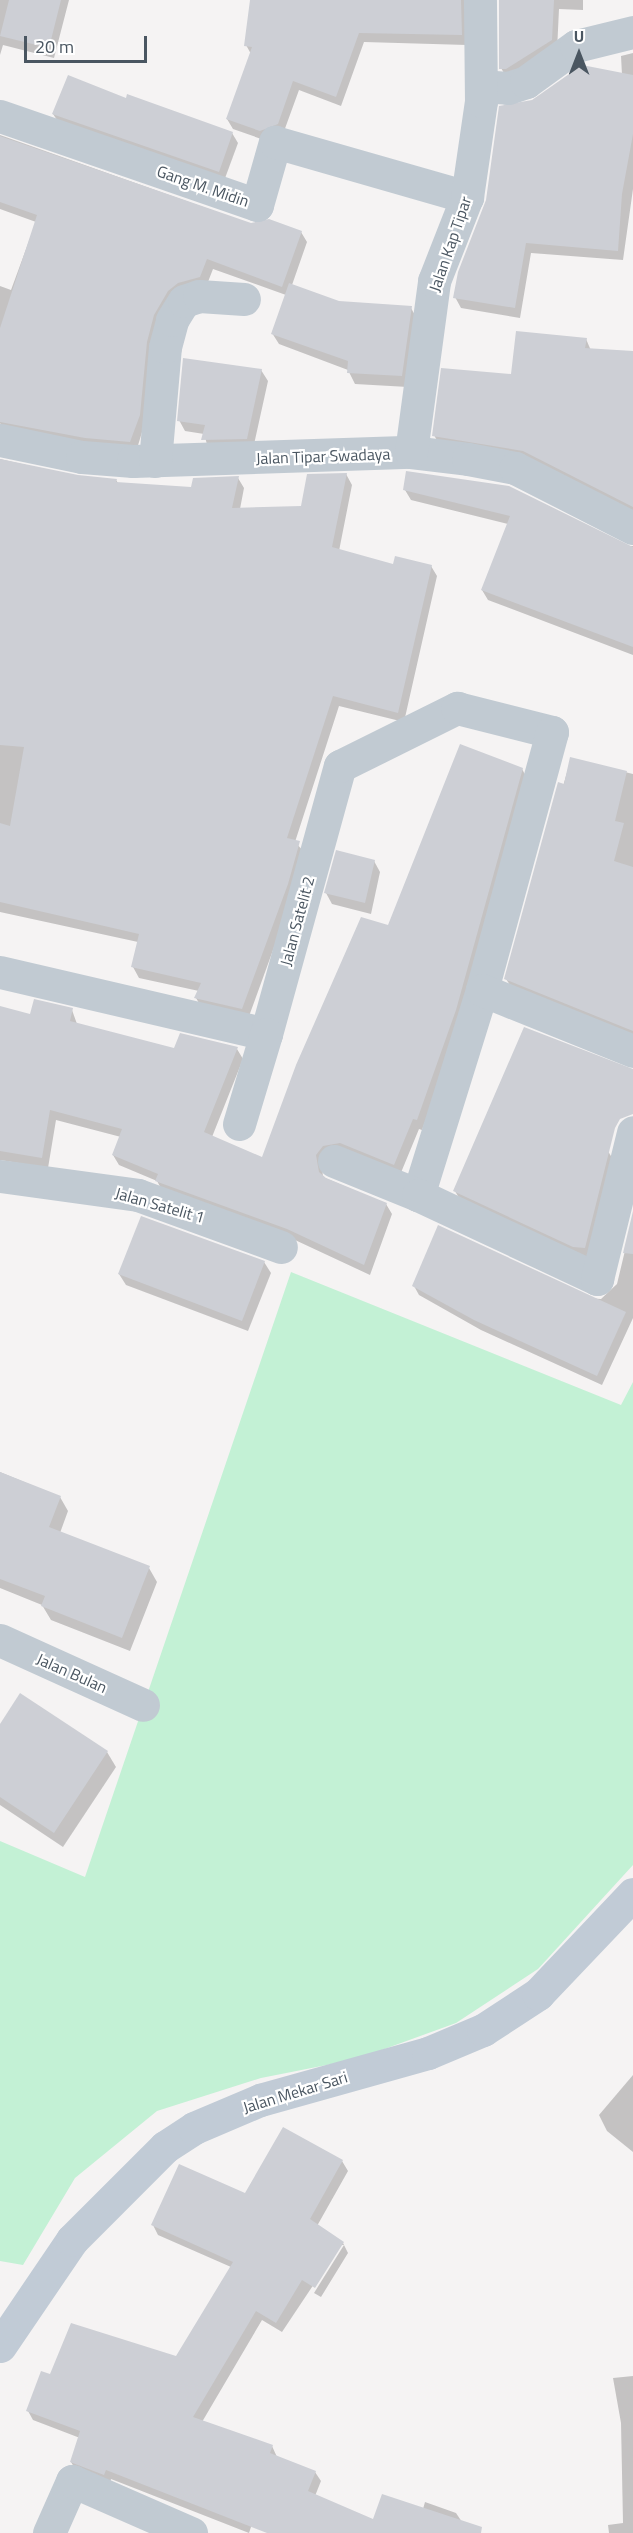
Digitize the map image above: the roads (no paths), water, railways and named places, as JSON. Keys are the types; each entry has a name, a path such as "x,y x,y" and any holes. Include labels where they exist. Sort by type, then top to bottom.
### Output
{"street":[{"name":"Jalan Kap Tipar","path":"411,452 434,281 467,197 481,86 480,0"},
{"path":"481,86 500,89 517,86 576,46 633,32"},
{"name":"Gang M. Midin","path":"0,116 257,204 275,142 467,197"},
{"path":"155,461 165,347 172,320 184,301 198,296 244,299"},
{"name":"Jalan Tipar Swadaya","path":"0,440 82,457 155,461 411,452 515,468 633,528"},
{"name":"Jalan Satelit 2","path":"239,1124 340,766 457,708 552,732 482,990"},
{"path":"0,972 266,1034"},
{"path":"418,1195 482,990 633,1051"},
{"path":"334,1161 418,1195 597,1279 633,1132"},
{"name":"Jalan Satelit 1","path":"0,1176 138,1195 281,1246"},
{"name":"Jalan Bulan","path":"0,1640 143,1705"},
{"name":"Jalan Mekar Sari","path":"0,2346 72,2240 165,2147 194,2128 260,2100 428,2054 483,2030 538,1994 633,1894"},
{"path":"49,2533 72,2481 191,2533"}]}
